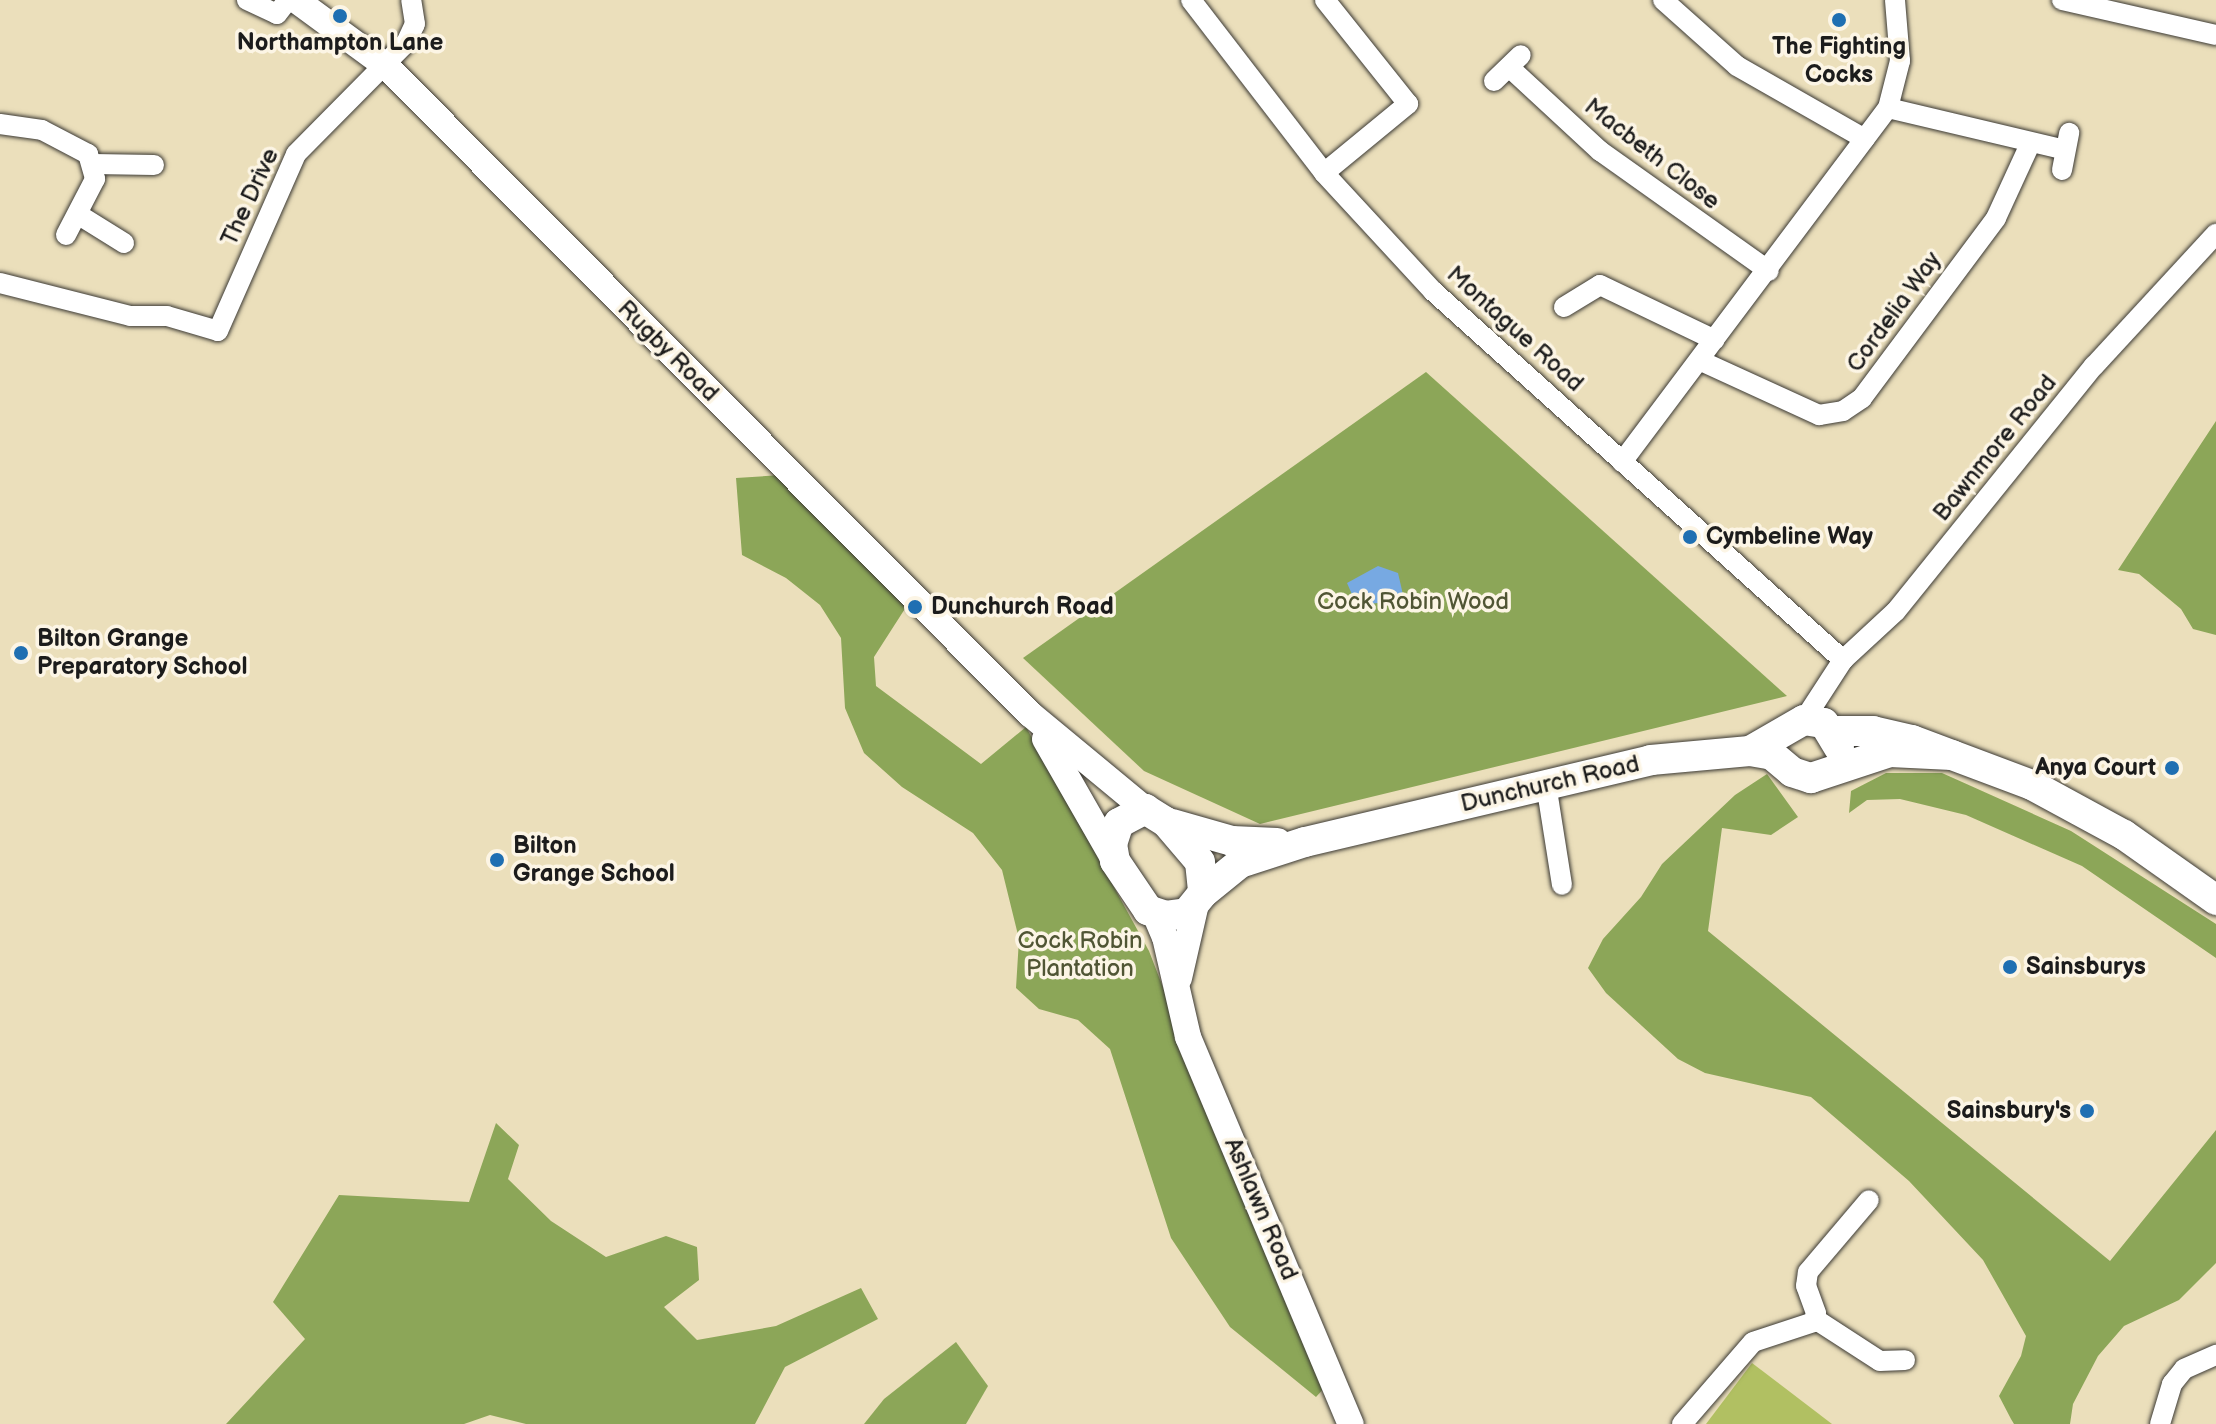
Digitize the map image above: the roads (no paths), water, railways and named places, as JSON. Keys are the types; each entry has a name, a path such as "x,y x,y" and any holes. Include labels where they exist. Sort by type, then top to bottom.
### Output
{"highway":[{"name":"Dunchurch Road","path":"1809,728 1792,772 1811,778 1832,768 1890,752 1952,755"},
{"name":"Dunchurch Road","path":"1199,900 1240,863 1305,842 1651,760 1750,751 1809,728 1873,731 1952,755 2032,785 2086,812 2216,900"},
{"path":"1809,728 1839,751 1832,768"},
{"name":"Dunchurch Road","path":"1156,816 1248,843 1305,842"},
{"path":"1156,816 1200,862 1199,900 1178,915 1155,914 1141,903 1115,861 1112,844 1119,823 1156,816"}],"main road":[{"name":"Rugby Road","path":"296,0 386,66 1030,714"},
{"name":"Dunchurch Road","path":"1030,714 1156,816"},
{"path":"1030,714 1115,861"},
{"name":"Ashlawn Road","path":"1177,994 1199,900"},
{"name":"Ashlawn Road","path":"1155,914 1188,1037 1351,1424"}],"street":[{"path":"247,0 277,14 288,0"},
{"path":"386,66 415,24 411,0"},
{"name":"Montague Road","path":"1191,0 1324,173 1433,291 1843,660"},
{"path":"1324,173 1408,104 1325,0"},
{"path":"1663,0 1737,66 1865,139"},
{"path":"1622,462 1769,271 1888,108 1900,61 1895,0"},
{"path":"2062,0 2216,35"},
{"name":"The Drive","path":"0,283 130,316 167,316 218,331 296,154 386,66"},
{"name":"Macbeth Close","path":"1508,67 1600,151 1769,271"},
{"path":"1888,108 2065,151"},
{"path":"0,124 42,130 74,144 93,164 95,179 66,235"},
{"name":"Cordelia Way","path":"1701,361 1819,415 1843,411 1862,398 1996,218 2030,144"},
{"path":"93,164 154,165"},
{"path":"79,215 124,243"},
{"name":"Bawnmore Road","path":"1809,728 1843,660 1896,611 2094,366 2216,234"},
{"path":"1564,307 1600,285 1715,340"},
{"path":"1546,784 1562,885"},
{"path":"1869,1200 1808,1272 1806,1286 1815,1319 1880,1361 1905,1360"},
{"path":"1682,1424 1738,1354 1760,1337 1804,1329 1815,1319"},
{"path":"2160,1424 2172,1384 2184,1369 2216,1355"}],"water":[{"path":"1378,566 1398,573 1404,599 1357,606 1347,583"}],"place":[{"name":"Northampton Lane","path":"340,16"},
{"name":"The Fighting Cocks","path":"1839,20"},
{"name":"Cymbeline Way","path":"1690,537"},
{"name":"Dunchurch Road","path":"915,607"},
{"name":"Bilton Grange Preparatory School","path":"21,653"},
{"name":"Anya Court","path":"2172,768"},
{"name":"Bilton Grange School","path":"497,860"},
{"name":"Sainsburys","path":"2010,967"},
{"name":"Sainsbury's","path":"2087,1111"}],"park label":[{"name":"Cock Robin Wood","path":"1413,602"},
{"name":"Cock Robin Plantation","path":"1080,955"}]}
